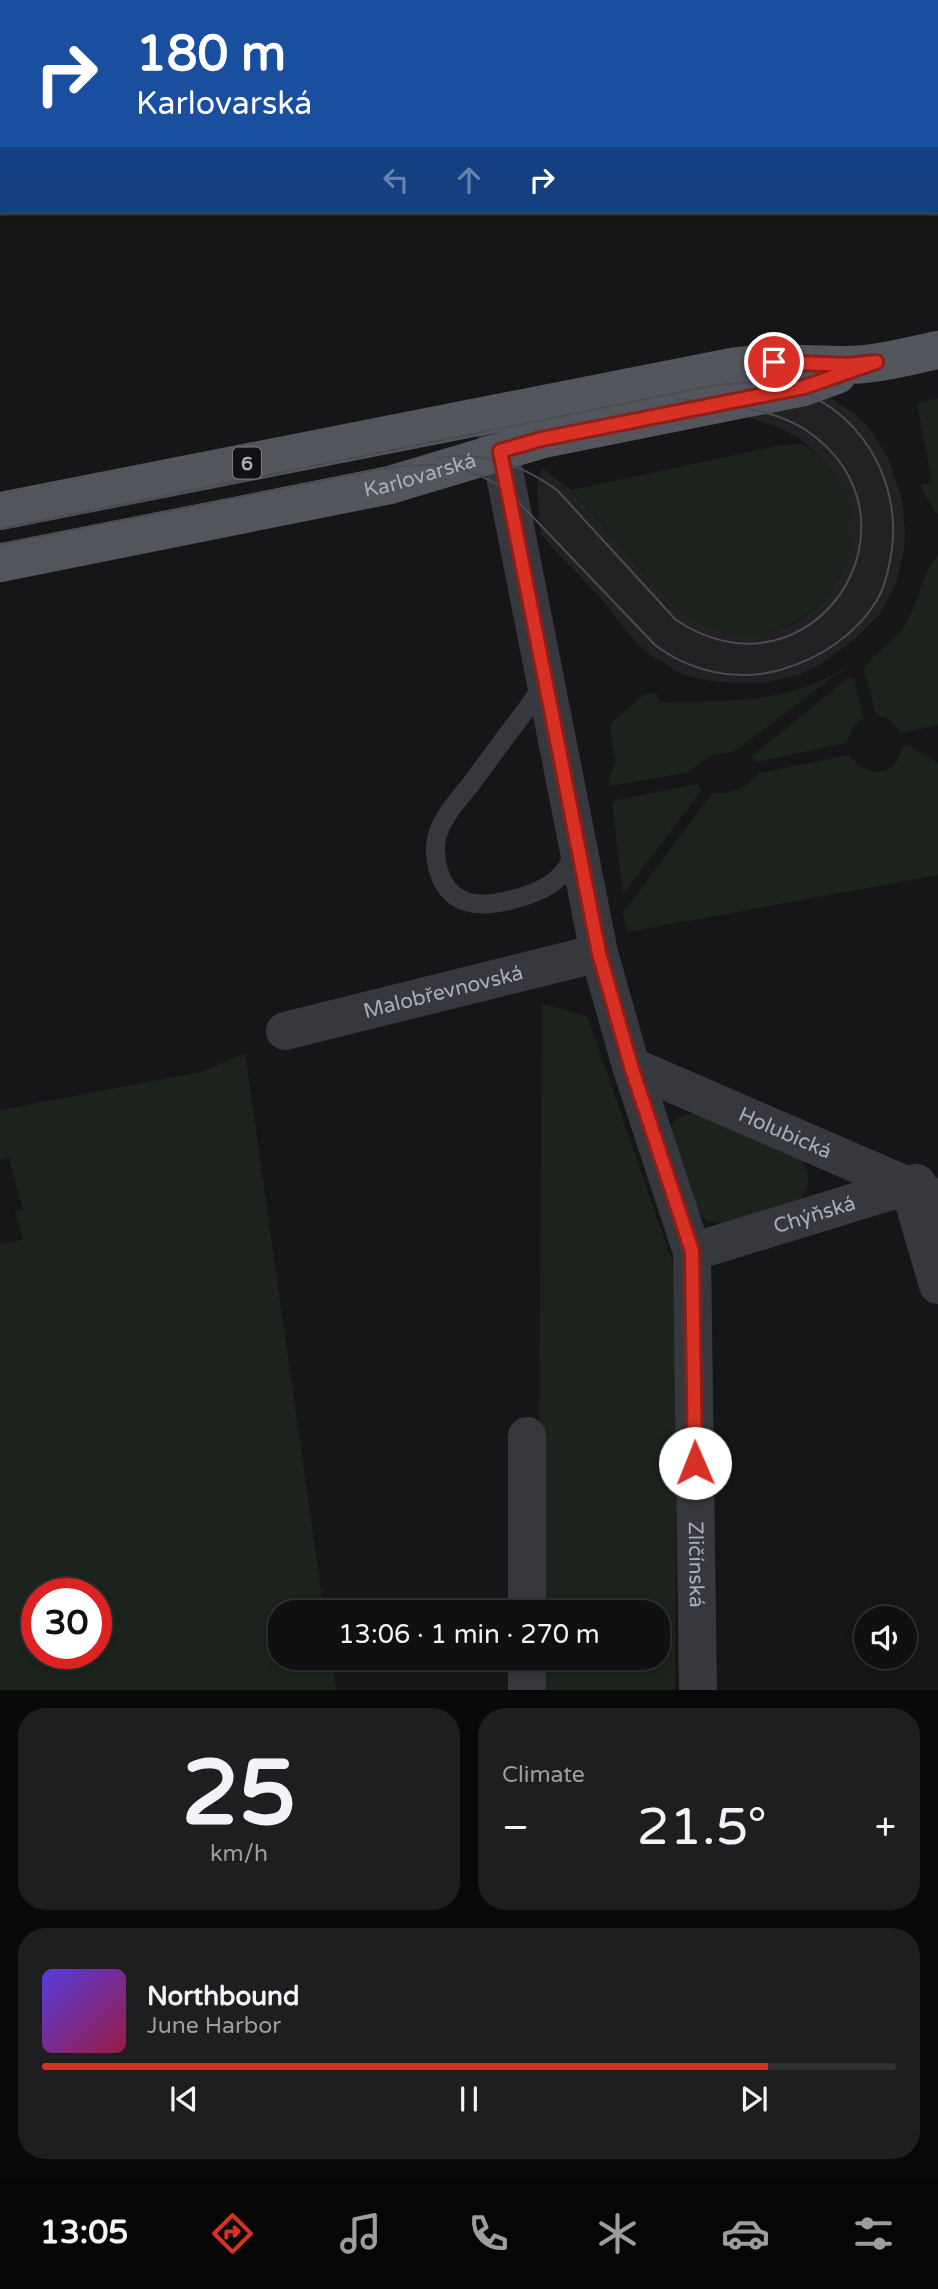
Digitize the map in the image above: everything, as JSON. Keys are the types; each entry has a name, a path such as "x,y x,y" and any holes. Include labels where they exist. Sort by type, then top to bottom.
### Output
{"main road":[{"name":"Karlovarská","path":"0,511 497,433 756,364 848,365 938,350"},
{"name":"Karlovarská","path":"0,563 390,485 497,433"}],"street":[{"name":"Zličínská","path":"497,433 599,953 631,1066 692,1251 698,1690"},
{"name":"Malobřevnovská","path":"285,1031 599,953"},
{"name":"Holubická","path":"631,1066 928,1187"},
{"name":"Chýňská","path":"692,1251 928,1187"},
{"path":"928,1187 938,1285"},
{"path":"527,1436 527,1600"},
{"path":"527,1670 527,1690"}],"lane":[{"path":"544,672 539,691 529,706 444,819 434,848 441,878 447,890 461,900 475,904 491,905 536,894 552,885 565,871 573,854 576,831"}],"shaded area":[{"path":"824,394 854,413 869,428 887,455 902,499 905,531 904,551 897,581 880,614 854,640 816,667 798,675 762,683 716,682 683,675 636,643 603,601 540,534 537,486 542,468 571,490 673,605 745,634 771,632 795,624 816,608 841,574 851,530 848,505 833,472 820,456 799,438 776,426 730,412"},
{"path":"938,398 938,514 920,485 932,482 917,403"},
{"path":"800,444 821,458 837,479 850,513 850,546 839,577 820,603 793,623 763,633 729,634 687,616 666,597 571,490 782,445"},
{"path":"938,556 938,725 902,733 887,718 876,715 864,669 905,625 927,571"},
{"path":"849,665 735,751 709,756 689,772 611,786 609,779 615,763 610,727 612,722 643,695 656,693 660,702 758,698 804,688"},
{"path":"849,677 854,677 863,719 854,725 846,743 757,762 751,757"},
{"path":"908,745 938,763 938,875 627,932 623,913 712,793 726,793 742,788 760,773 849,755 864,768 880,772 894,765 902,747"},
{"path":"697,784 702,790 623,894 612,803"},
{"path":"542,1004 587,1016 678,1278 675,1690 538,1690 538,1670 670,1670 670,1600 538,1600"},
{"path":"245,1053 322,1600 268,1600 268,1670 333,1670 336,1690 0,1690 0,1245 23,1239 15,1212 23,1210 9,1158 0,1160 0,1110 201,1072"},
{"path":"687,1114 700,1115 800,1158 808,1178 807,1189 801,1199 726,1223 708,1221 698,1214 668,1138 674,1123"}],"tram line":[{"path":"0,529 712,386 758,382 794,389 821,401 844,418 863,439 878,463 888,490 893,519 892,549 885,582 877,600 858,624 835,644 809,659 780,670 747,675 714,672 684,662 655,645 509,492 493,482 450,466 387,468"},
{"path":"436,458 469,456 500,461 544,481 558,491 676,620 727,641 773,641 812,623 842,592 858,553 860,510 843,467 806,430 793,423 744,407 678,399"},
{"path":"0,544 395,466"}],"route":[{"path":"695,1463 692,1251 631,1066 599,953 500,451 542,439 804,387 876,362 848,365 774,362"}]}
